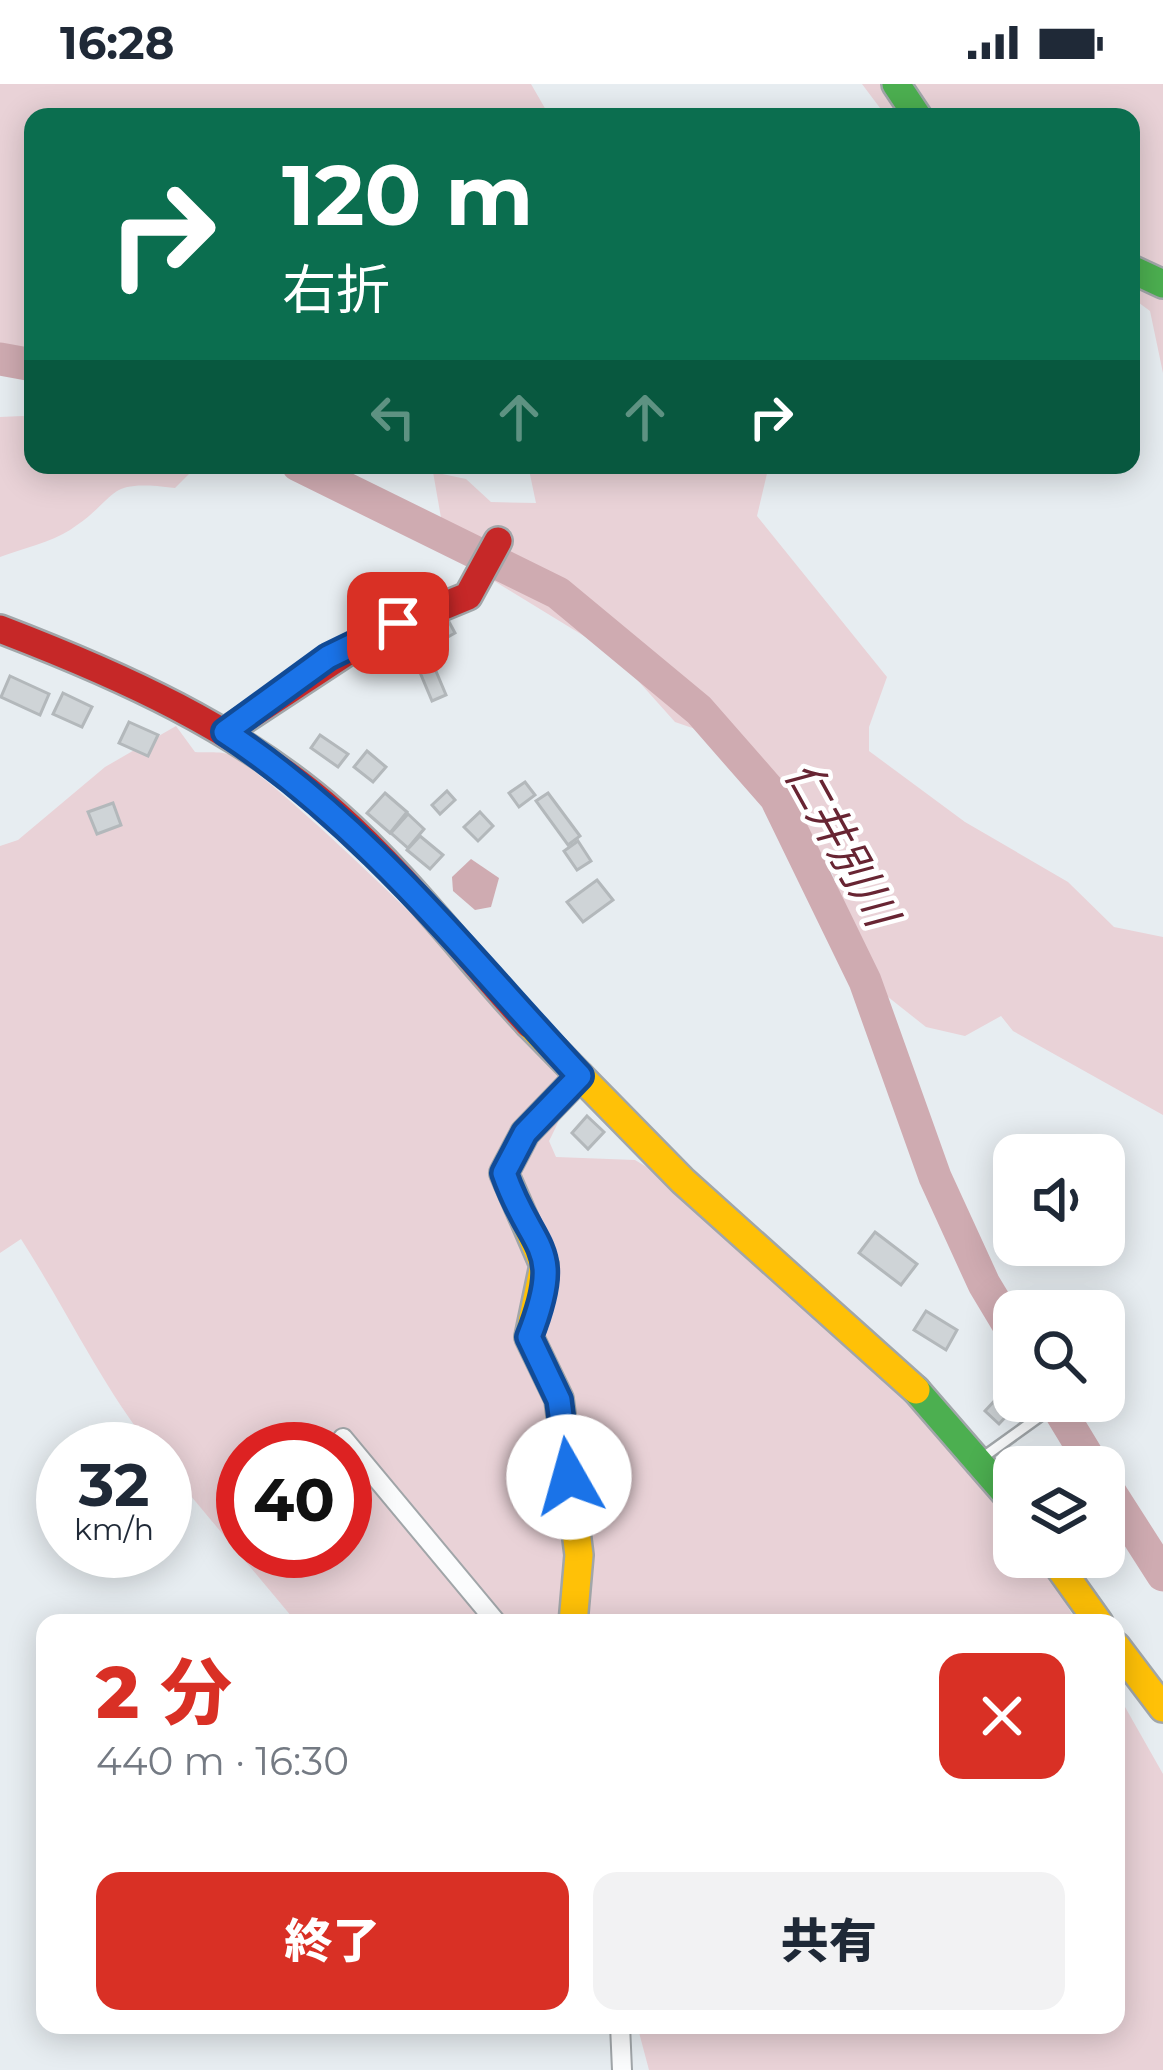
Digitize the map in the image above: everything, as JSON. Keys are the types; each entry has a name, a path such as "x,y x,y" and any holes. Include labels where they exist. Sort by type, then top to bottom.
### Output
{"street":[{"path":"225,732 328,657 433,606 468,596 498,541"},
{"path":"0,629 163,695 225,732 332,811 397,871 440,928 684,1182 927,1399 993,1473"},
{"path":"574,1614 579,1555 559,1400 529,1337 548,1291 546,1264 504,1173 525,1133 580,1076"},
{"path":"372,1472 490,1614"},
{"path":"1067,1578 1093,1614"},
{"path":"1125,1658 1163,1708"},
{"path":"620,2034 622,2070"}],"lane":[{"path":"982,1458 1030,1422"}],"shaded area":[{"path":"0,84 531,84 545,108 24,108 24,353 0,347"},
{"path":"862,84 1163,84 1163,373 1150,311 1140,304 1140,108 880,108"},
{"path":"24,416 24,474 189,474 175,488 124,488 62,534 0,557 0,417"},
{"path":"433,474 466,479 491,502 536,503 530,474 767,474 757,516 887,677 869,727 869,751 965,822 1068,882 1114,927 1163,937 1163,1115 1013,1031 1001,1016 965,1036 926,1027 878,989 832,873 795,806 797,796 754,795 704,732 675,722 615,655 447,552"},
{"path":"176,726 195,752 231,755 258,774 407,910 543,1054 563,1088 562,1112 549,1141 556,1157 635,1160 667,1179 794,1289 993,1492 993,1578 1051,1578 1072,1614 289,1614 259,1578 372,1578 372,1422 216,1422 216,1526 192,1497 192,1422 133,1422 21,1239 0,1253 0,846 18,840 105,767"},
{"path":"471,859 499,878 491,907 475,910 453,891 452,877"},
{"path":"1125,1707 1163,1774 1163,2070 649,2070 639,2034 1125,2034"}],"building":[{"path":"448,620 455,633 418,654 411,641"},
{"path":"433,664 446,695 432,701 419,670"},
{"path":"10,676 49,694 40,715 1,697"},
{"path":"63,693 92,707 82,727 53,714"},
{"path":"129,722 158,735 148,756 119,743"},
{"path":"320,735 348,754 338,767 311,748"},
{"path":"367,751 386,767 373,782 354,767"},
{"path":"525,782 535,795 519,807 509,793"},
{"path":"447,791 455,800 440,814 432,805"},
{"path":"385,793 407,812 390,833 367,813"},
{"path":"548,793 580,836 568,845 536,801"},
{"path":"113,803 121,825 97,834 88,812"},
{"path":"480,812 493,826 478,841 464,827"},
{"path":"408,814 424,829 408,848 391,833"},
{"path":"420,836 443,855 430,869 407,850"},
{"path":"578,841 591,861 577,870 564,851"},
{"path":"597,880 613,900 583,922 567,902"},
{"path":"587,1116 604,1132 588,1149 572,1133"},
{"path":"875,1232 917,1264 901,1285 859,1253"},
{"path":"926,1311 957,1330 946,1350 914,1330"}],"waterway":[{"name":"仁井別川","path":"0,359 24,363"},
{"name":"仁井別川","path":"316,474 558,593 699,710 776,798 865,981 935,1177 993,1299"},
{"name":"仁井別川","path":"1067,1422 1081,1446"},
{"name":"仁井別川","path":"1125,1516 1163,1575"},
{"name":"仁井別川","path":"1159,1568 1163,1565"}],"traffic: fast":[{"path":"896,84 912,108"},
{"path":"1140,273 1163,284"},
{"path":"916,1390 993,1479"}],"traffic: slow":[{"path":"529,1024 683,1181 916,1390"},
{"path":"574,1614 579,1555 559,1399 529,1337 544,1265 504,1173 525,1133 580,1076"},
{"path":"1067,1578 1093,1614"},
{"path":"1125,1658 1163,1708"}],"traffic: jam":[{"path":"225,732 371,636 468,596 498,541"},
{"path":"0,629 177,706 299,783 387,863 529,1024"}],"route":[{"path":"398,623 328,657 225,732 332,811 397,871 440,928 580,1076 525,1133 504,1173 546,1264 548,1291 529,1337 559,1400 569,1477"}]}
